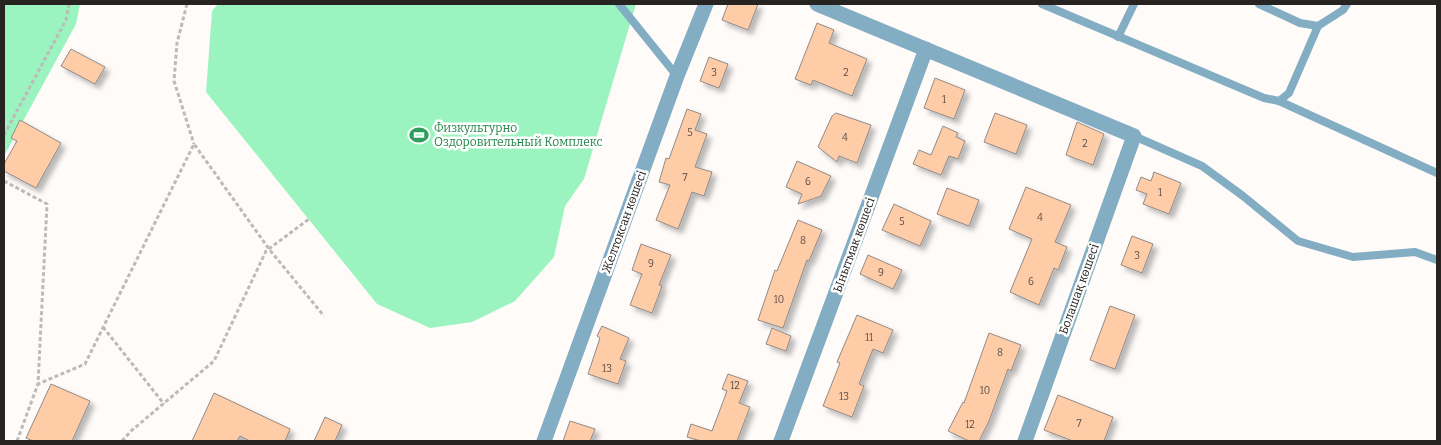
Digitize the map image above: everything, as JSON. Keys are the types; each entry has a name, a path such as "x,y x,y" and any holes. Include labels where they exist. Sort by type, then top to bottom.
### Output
{"street":[{"name":"Желтоксан көшесі","path":"544,441 677,76 706,4"},
{"path":"817,4 1134,136"},
{"name":"Ынытмак көшесі","path":"781,441 926,49"},
{"name":"Болашақ көшесі","path":"1025,441 1134,136"}],"lane":[{"path":"618,4 677,76"},
{"path":"1042,4 1264,98 1279,101 1437,173"},
{"path":"1118,37 1134,4"},
{"path":"1258,4 1300,23 1318,26"},
{"path":"1279,101 1289,92 1318,26 1343,10 1347,4"},
{"path":"1134,136 1202,166 1243,196 1298,241 1353,257 1415,252 1437,260"}],"path":[{"path":"4,135 66,20 69,4"},
{"path":"187,4 177,43 174,81 194,144 269,249 324,316"},
{"path":"38,384 85,364 194,144"},
{"path":"4,181 47,204 38,384 17,441"},
{"path":"122,441 214,361 266,251 309,219"},
{"path":"103,327 164,404"}],"green space":[{"path":"4,4 80,4 76,24 4,156"},
{"name":"Физкультурно Оздоровительный Комплекс","path":"218,4 636,4 584,179 565,206 554,257 515,301 472,322 430,328 377,304 206,92 212,11"}],"building":[{"path":"728,4 758,4 748,30 722,20"},
{"path":"817,23 834,30 829,43 867,59 852,96 813,80 811,85 795,79"},
{"path":"71,49 105,67 95,84 61,66"},
{"path":"709,57 728,64 719,88 700,81"},
{"path":"935,78 965,90 954,119 924,108"},
{"path":"687,109 701,114 695,130 707,134 695,167 712,172 704,196 692,192 678,229 656,220 670,185 659,182 666,158 669,159"},
{"path":"836,113 871,125 857,163 839,156 837,162 818,147 832,116"},
{"path":"995,113 1027,125 1016,154 984,142"},
{"path":"20,120 61,143 36,188 4,171 4,164 17,141 11,138"},
{"path":"1077,122 1104,134 1093,165 1066,155"},
{"path":"943,126 958,133 956,137 965,141 958,159 949,156 941,175 913,164 919,150 931,155"},
{"path":"797,161 831,176 821,196 798,204 802,194 786,187"},
{"path":"1154,172 1181,183 1169,214 1143,204 1147,194 1136,190 1141,177 1151,181"},
{"path":"1026,187 1071,205 1055,242 1067,247 1058,270 1054,268 1039,305 1010,292 1032,239 1009,229"},
{"path":"947,188 979,200 969,226 937,214"},
{"path":"894,204 931,221 920,246 882,230"},
{"path":"798,220 822,230 809,261 807,260 783,328 758,320 775,270 777,271"},
{"path":"1132,236 1153,244 1142,273 1121,265"},
{"path":"641,244 671,255 659,285 662,286 652,313 630,305 642,274 632,270"},
{"path":"868,255 902,270 893,289 860,274"},
{"path":"1110,306 1135,315 1115,369 1090,360"},
{"path":"857,315 893,330 883,353 873,349 859,384 864,386 852,417 823,406 840,363 837,362"},
{"path":"602,326 629,338 620,359 626,361 618,384 588,374 600,338 597,336"},
{"path":"772,328 791,336 786,351 766,344"},
{"path":"989,333 1021,345 1011,371 1008,369 989,421 979,441 969,441 948,431 964,403"},
{"path":"728,374 748,381 739,403 750,407 737,441 701,441 687,437 691,424 712,431 727,391 722,389"},
{"path":"51,384 90,401 72,441 33,441 26,438"},
{"path":"214,393 290,429 285,441 250,441 240,436 237,441 192,441"},
{"path":"1058,395 1113,417 1104,441 1073,441 1044,430"},
{"path":"325,417 342,425 335,441 314,441"},
{"path":"570,421 595,429 590,441 563,441"}],"place":[{"name":"Физкультурно Оздоровительный Комплекс","path":"419,135"}]}
